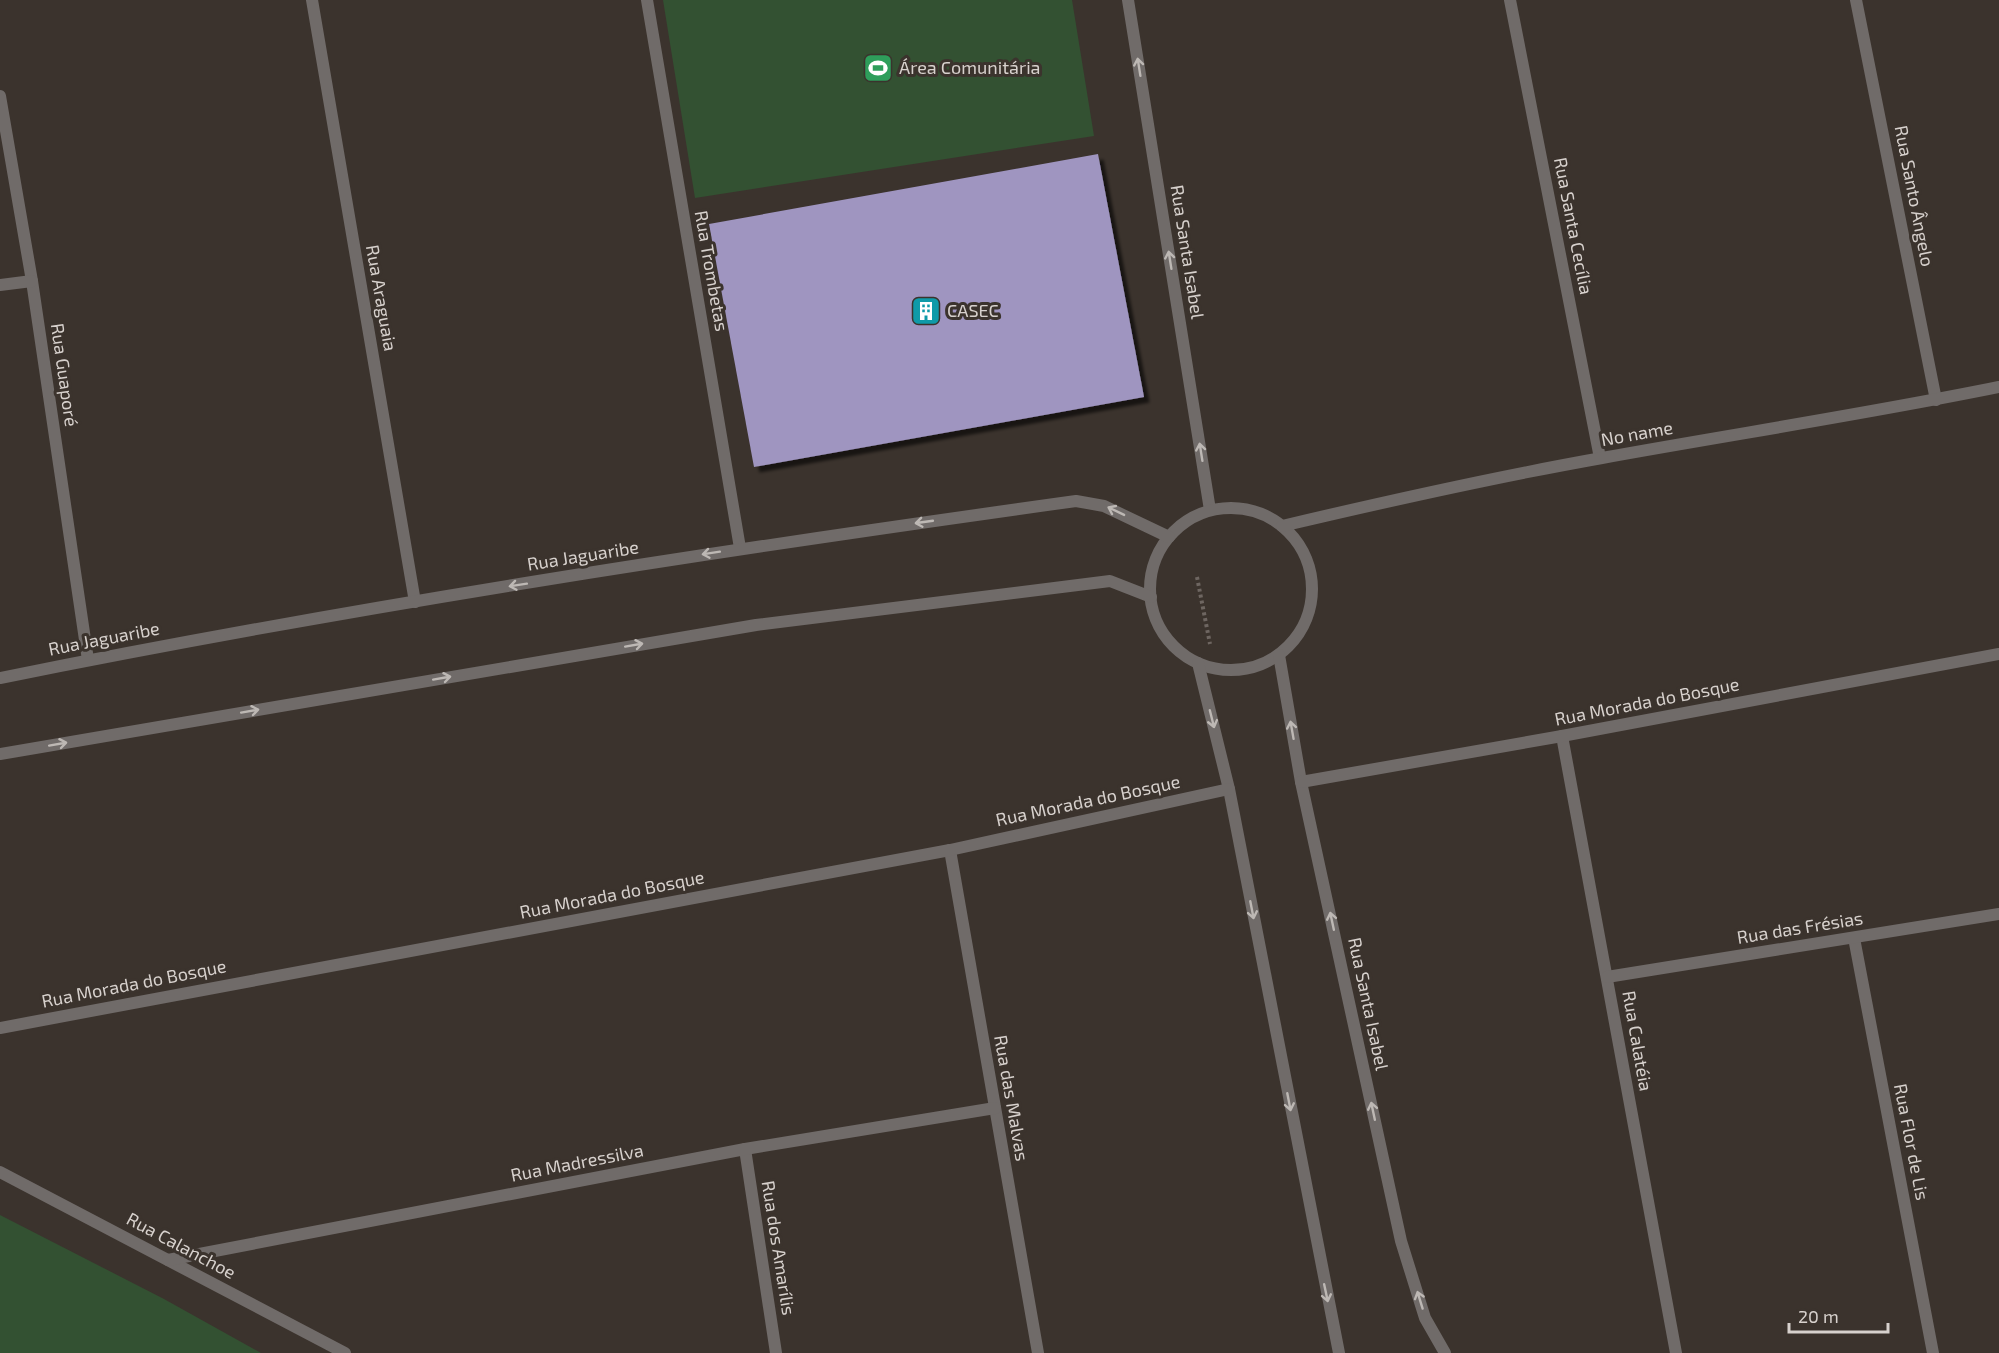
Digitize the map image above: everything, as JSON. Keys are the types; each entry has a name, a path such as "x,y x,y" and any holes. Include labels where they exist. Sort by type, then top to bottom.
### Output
{"street":[{"name":"Rua Araguaia","path":"312,0 415,602"},
{"name":"Rua Trombetas","path":"647,0 740,548"},
{"name":"Rua Santa Isabel","path":"1128,0 1210,510"},
{"name":"Rua Santa Cecília","path":"1510,0 1600,458"},
{"name":"Rua Santo Ângelo","path":"1856,0 1936,400"},
{"name":"Rua Guaporé","path":"0,96 32,281 88,660"},
{"path":"0,285 32,281"},
{"name":"No name","path":"1282,526 1376,504 1600,458 1999,387"},
{"name":"Rua Jaguaribe","path":"0,678 88,660 415,602 740,548 1076,501 1104,506 1169,537"},
{"path":"1236,508 1261,513 1282,526 1297,541 1307,560 1312,581 1312,602 1306,622 1294,640 1279,655 1260,665 1240,670 1215,668 1198,663 1180,651 1166,636 1156,617 1151,597 1151,576 1157,555 1169,537 1187,520 1210,510 1236,508"},
{"path":"0,753 756,624 1110,581 1151,597"},
{"name":"Rua Morada do Bosque","path":"1301,782 1563,736 1999,654"},
{"name":"Rua Santa Isabel","path":"1279,655 1301,782 1401,1241 1425,1318 1445,1353"},
{"path":"1198,663 1229,789 1339,1353"},
{"name":"Rua Calatéia","path":"1563,736 1676,1353"},
{"name":"Rua Morada do Bosque","path":"0,1028 950,850 1229,789"},
{"name":"Rua das Malvas","path":"950,850 1038,1353"},
{"name":"Rua das Frésias","path":"1607,978 1999,914"},
{"name":"Rua Flor de Lis","path":"1854,938 1933,1353"},
{"name":"Rua Madressilva","path":"168,1260 745,1149 994,1108"},
{"name":"Rua dos Amarílis","path":"745,1149 776,1353"},
{"name":"Rua Calanchoe","path":"0,1172 345,1353"}],"green space":[{"name":"Área Comunitária","path":"663,0 1072,0 1094,136 695,198"},
{"path":"0,1215 164,1299 261,1353 0,1353"}],"building":[{"name":"CASEC","path":"1098,154 1144,397 754,467 709,224"}],"place":[{"name":"Área Comunitária","path":"878,68"},
{"name":"CASEC","path":"926,311"}]}
